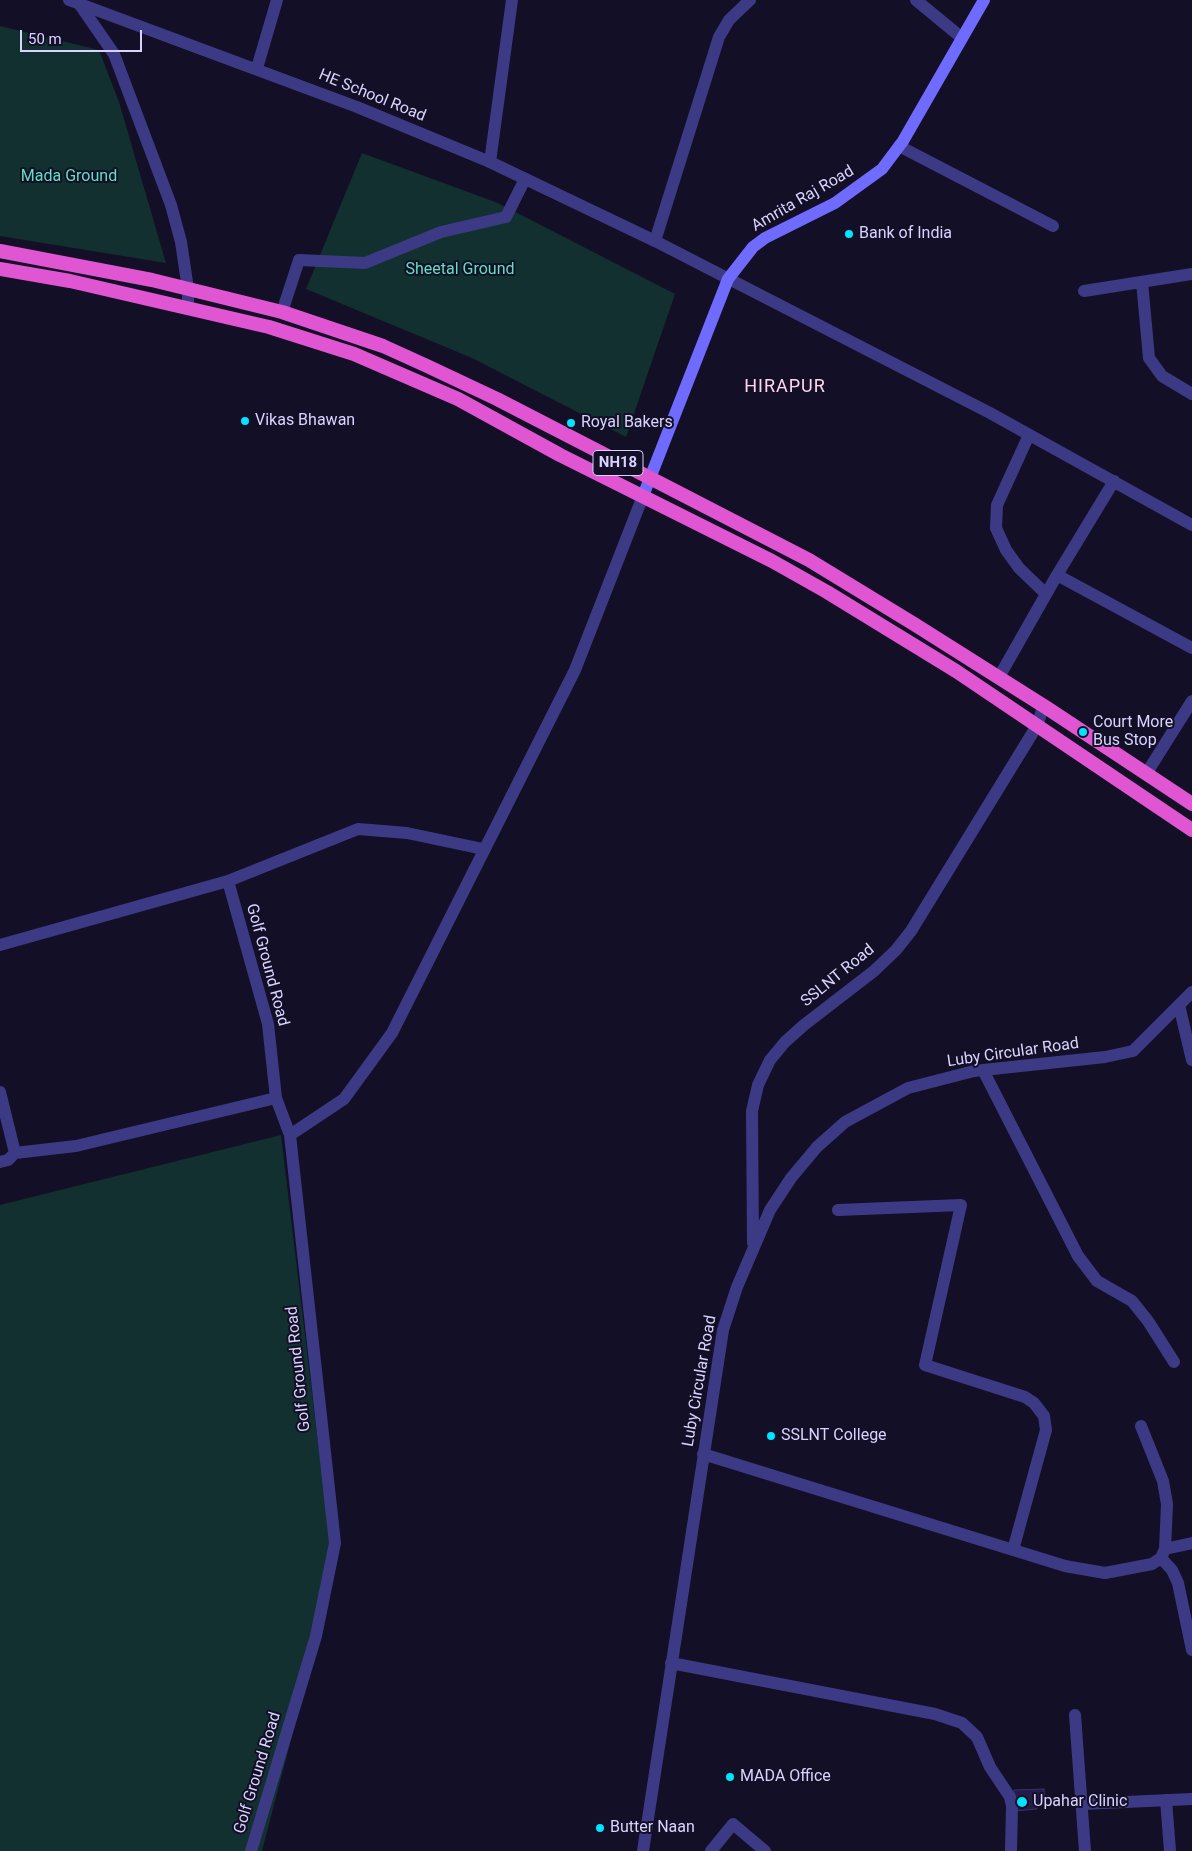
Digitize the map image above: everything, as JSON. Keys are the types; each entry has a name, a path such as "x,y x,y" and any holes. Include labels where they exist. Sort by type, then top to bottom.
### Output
{"highway":[{"name":"NH18","path":"0,251 188,288 282,312 383,346 427,366 497,399 650,480 809,560 999,677 1192,804"},
{"name":"NH18","path":"0,270 70,281 314,340 400,372 458,399 828,592 1038,724 1192,830"}],"main road":[{"name":"Amrita Raj Road","path":"643,496 728,279 753,247 765,238 828,207 851,193 882,169 900,146 984,0"}],"street":[{"path":"257,68 278,0"},
{"path":"490,162 512,0"},
{"path":"654,242 719,36 729,20 750,0"},
{"path":"916,0 962,38"},
{"path":"75,1 114,54 135,106 171,205 181,242 188,288 188,308"},
{"name":"HE School Road","path":"75,1 257,68 490,162 728,279 1029,435 1192,523"},
{"path":"900,146 1053,226"},
{"path":"282,312 299,260 365,263 441,232 506,217 525,179"},
{"path":"1084,291 1192,274"},
{"path":"1142,282 1149,358 1162,376 1192,394"},
{"path":"1029,435 997,505 996,528 1006,550 1019,568 1046,594"},
{"path":"999,677 1057,575 1114,481"},
{"path":"290,1135 344,1099 392,1033 575,670 643,496"},
{"path":"1057,575 1192,648"},
{"path":"1146,774 1192,701"},
{"name":"SSLNT Road","path":"753,1248 752,1111 758,1085 770,1060 785,1042 804,1025 874,971 896,950 911,931 1038,724 1043,706"},
{"path":"0,945 228,881 358,829 407,833 484,849"},
{"name":"Golf Ground Road","path":"228,881 268,1024 276,1098 290,1135 334,1543 316,1636 251,1851"},
{"name":"Luby Circular Road","path":"642,1851 724,1330 737,1287 770,1210 791,1178 817,1147 845,1122 908,1088 983,1070 1105,1057 1133,1051 1192,992"},
{"path":"1179,1005 1192,1060"},
{"path":"983,1070 1078,1256 1097,1281 1132,1301 1148,1320 1174,1362"},
{"path":"0,1092 15,1153"},
{"path":"0,1162 8,1160 15,1153 76,1146 276,1098"},
{"path":"838,1210 961,1205 925,1365 1026,1398 1034,1403 1044,1416 1046,1430 1013,1550"},
{"path":"1141,1426 1163,1481 1167,1504 1163,1554 1178,1583 1192,1650"},
{"path":"703,1454 1065,1566 1105,1573 1152,1564 1163,1554 1192,1543"},
{"path":"671,1663 935,1714 962,1723 977,1737 990,1767 1010,1797 1012,1806 1011,1851"},
{"path":"1075,1715 1085,1851"},
{"path":"1082,1804 1192,1799"},
{"path":"1166,1800 1170,1851"},
{"path":"711,1851 733,1824 765,1851"}],"green space":[{"name":"Mada Ground","path":"0,26 99,50 119,102 166,263 0,236"},
{"name":"Sheetal Ground","path":"362,153 498,203 675,294 626,437 472,358 306,289"},
{"path":"281,1135 330,1543 320,1628 262,1851 0,1851 0,1205"}],"building":[{"path":"1044,1789 1045,1802 1037,1803 1037,1809 1015,1811 1014,1790"}],"place":[{"name":"Bank of India","path":"849,234"},
{"name":"Vikas Bhawan","path":"245,421"},
{"name":"Royal Bakers","path":"571,423"},
{"name":"Court More Bus Stop","path":"1083,732"},
{"name":"SSLNT College","path":"771,1436"},
{"name":"MADA Office","path":"730,1777"},
{"name":"Upahar Clinic","path":"1022,1802"},
{"name":"Butter Naan","path":"600,1828"}],"district":[{"name":"HIRAPUR","path":"785,387"}]}
